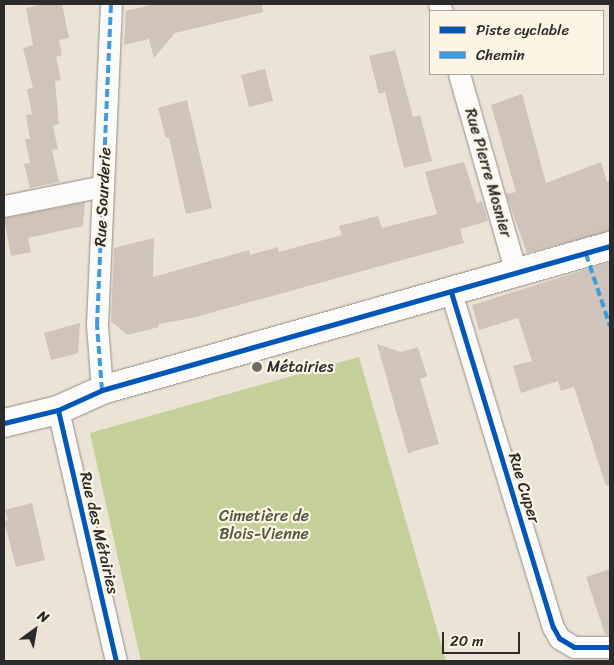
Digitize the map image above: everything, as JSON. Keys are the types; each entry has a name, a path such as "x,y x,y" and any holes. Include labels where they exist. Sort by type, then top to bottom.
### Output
{"street":[{"name":"Rue Sourderie","path":"102,390 97,325 111,4"},
{"name":"Rue Pierre Mosnier","path":"460,75 516,273"},
{"path":"4,206 103,186"},
{"path":"4,423 58,410 102,390 610,246"},
{"name":"Rue Cuper","path":"451,292 553,627 559,638 574,647 610,647"},
{"name":"Rue des Métairies","path":"58,410 116,661"}],"green space":[{"name":"Cimetière de Blois-Vienne","path":"359,357 446,661 141,661 90,433"}],"building":[{"path":"44,4 62,4 69,38 59,40 62,55 56,57 61,80 55,81 59,124 53,126 58,149 52,150 59,182 30,188 24,164 30,163 25,139 30,139 26,115 32,114 27,89 33,88 23,48 33,45 26,8"},
{"path":"155,4 262,4 263,12 175,33 154,58 149,39 124,45 126,11"},
{"path":"395,50 413,117 420,115 432,161 404,168 385,92 379,94 369,56"},
{"path":"265,69 273,101 249,107 241,75"},
{"path":"522,94 546,183 601,162 607,182 610,181 610,231 527,253 506,194 516,192 491,105"},
{"path":"187,100 212,208 186,214 169,137 166,138 158,108"},
{"path":"464,162 477,203 482,201 488,221 460,229 464,243 192,318 159,324 159,327 127,335 111,321 114,248 154,238 153,277 249,250 250,255 278,247 279,252 342,235 339,226 378,216 382,228 437,214 425,172"},
{"path":"85,202 83,226 28,238 31,252 11,256 4,218"},
{"path":"610,262 610,485 606,486 574,387 561,391 558,381 521,393 513,366 532,361 518,318 479,330 472,305"},
{"path":"80,323 78,353 51,360 44,333"},
{"path":"377,344 401,352 418,347 427,376 420,379 439,444 408,453"},
{"path":"32,503 45,560 16,567 4,521 8,520 5,510"},
{"path":"610,569 610,635 605,634 586,577"}],"marked path":[{"path":"102,390 97,325 111,4"},
{"path":"586,254 610,326"}],"cycle path":[{"path":"4,423 58,410 102,390 610,246"},
{"path":"451,292 553,627 559,638 574,647 610,647"},
{"path":"58,410 116,661"}],"place":[{"name":"Métairies","path":"257,367"}]}
